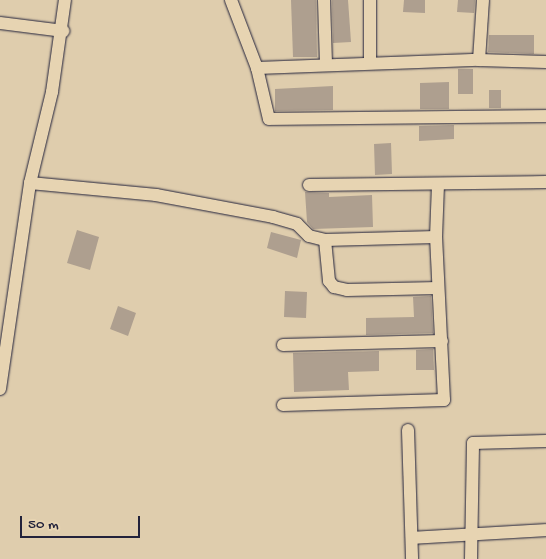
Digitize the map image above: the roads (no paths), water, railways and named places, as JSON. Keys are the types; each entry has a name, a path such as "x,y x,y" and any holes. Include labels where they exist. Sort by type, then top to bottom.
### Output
{"street":[{"path":"0,389 30,183 52,92 65,0"},
{"path":"231,0 257,68 269,119 546,116"},
{"path":"324,0 326,65"},
{"path":"370,0 370,63"},
{"path":"479,60 483,0"},
{"path":"0,23 62,31"},
{"path":"257,68 479,60 546,62"},
{"path":"309,184 438,185 546,182"},
{"path":"30,183 156,196 273,217 297,224 309,236 325,240 436,237"},
{"path":"283,405 444,400 436,237 438,185"},
{"path":"325,240 329,281 334,287 347,290 438,288"},
{"path":"284,345 442,341"},
{"path":"408,430 412,559"},
{"path":"472,559 473,443 546,441"},
{"path":"412,538 471,536 546,530"}]}
